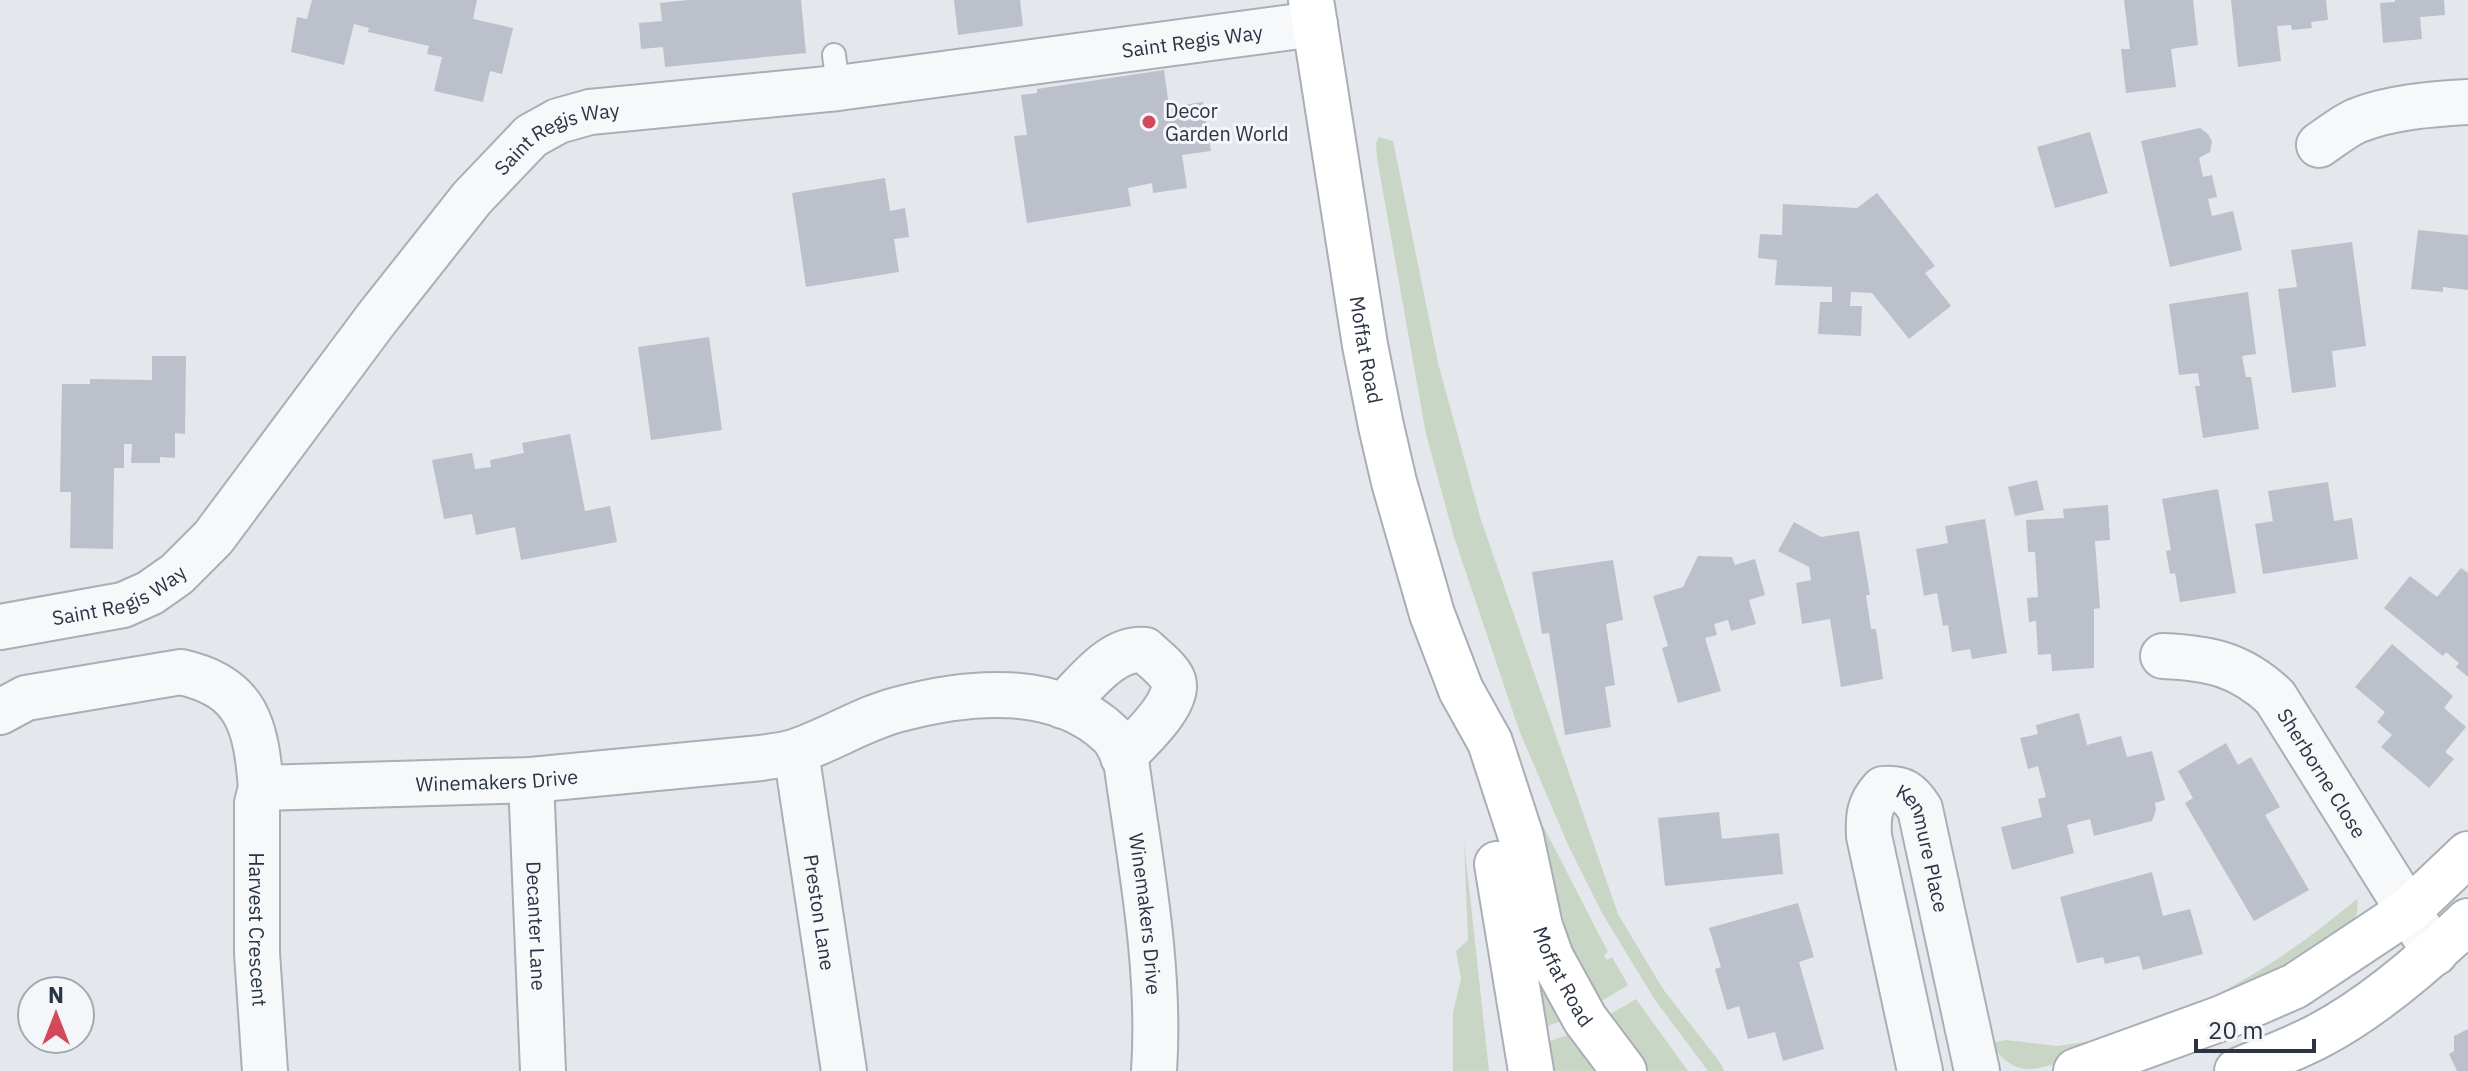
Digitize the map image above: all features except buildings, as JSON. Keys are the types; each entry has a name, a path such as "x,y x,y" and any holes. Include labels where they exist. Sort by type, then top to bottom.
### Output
{"main road":[{"name":"Moffat Road","path":"1313,12 1365,345 1383,437 1432,614 1461,690 1490,742 1521,837 1540,926 1551,957 1585,1019 1624,1071"},
{"name":"Moffat Road","path":"1461,690 1468,752 1505,902 1531,1071"},
{"path":"2076,1071 2222,1018 2295,986 2408,911 2468,854"},
{"path":"2237,1071 2322,1034 2435,953 2468,921"}],"street":[{"name":"Saint Regis Way","path":"0,627 123,605 150,593 177,574 213,538 377,318 472,198 531,136 558,121 590,112 836,72 1313,12"},
{"path":"2319,145 2353,122 2373,115 2468,102"},
{"path":"1063,706 1117,654 1130,648 1145,650 1173,678 1174,692 1165,710 1123,757"},
{"name":"Sherborne Close","path":"2163,656 2211,660 2229,666 2247,673 2275,697 2435,953"},
{"path":"0,712 26,698 72,690 181,672 205,677 228,691 242,708 258,753 261,788"},
{"name":"Winemakers Drive","path":"261,788 531,780 761,758 796,752 898,709 953,698 1005,694 1048,700 1080,712 1113,736 1123,757 1155,973 1157,1020 1154,1071"},
{"name":"Preston Lane","path":"796,752 844,1071"},
{"name":"Decanter Lane","path":"531,780 543,1071"},
{"name":"Harvest Crescent","path":"261,788 257,803 257,953 265,1071"},
{"name":"Kenmure Place","path":"1920,1071 1869,836 1868,817 1872,801 1883,789 1898,788 1912,796 1920,809 1977,1071"}],"green space":[{"path":"1379,137 1393,141 1438,363 1481,520 1618,914 1663,989 1724,1071 1708,1071 1655,1000 1602,913 1569,847 1519,730 1454,537 1426,434 1377,158 1376,143"},
{"path":"1538,816 1608,952 1604,955 1607,960 1612,957 1628,985 1600,1002 1578,967 1582,963 1572,954"},
{"path":"1464,841 1489,1071 1453,1071 1453,1012 1461,979 1456,951 1468,940"},
{"path":"2357,899 2357,911 2352,923 2325,946 2212,1004 2210,998 2286,953"},
{"path":"1529,965 1564,1020 1545,1027"},
{"path":"1636,999 1688,1071 1645,1071 1609,1015"},
{"path":"1573,1033 1601,1071 1548,1071 1548,1042"},
{"path":"2106,1039 2067,1059 2034,1069 2020,1068 2010,1063 1991,1043 2006,1040 2057,1046"}],"place":[{"name":"Decor Garden World","path":"1149,122"}]}
